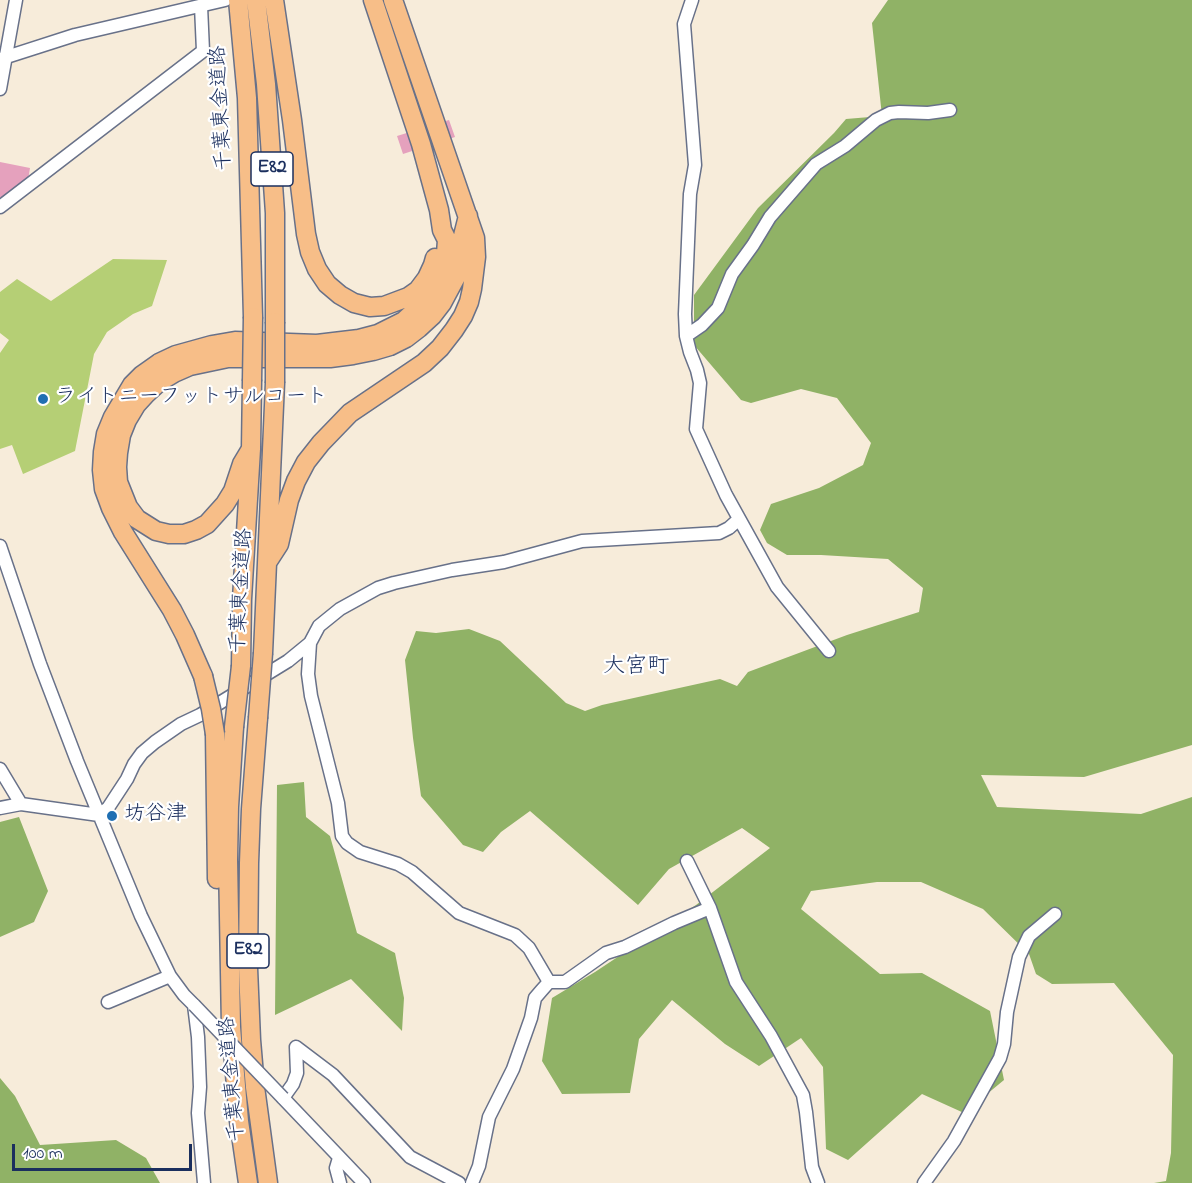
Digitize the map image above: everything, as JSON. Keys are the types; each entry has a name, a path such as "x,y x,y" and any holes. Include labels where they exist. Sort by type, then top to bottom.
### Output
{"highway":[{"path":"236,1084 224,1020 216,853 215,734 204,676 172,610 123,532 111,508 104,489 103,452 106,434 113,417 132,385 159,363 185,352 235,341 316,344 359,339 404,321 416,312 436,288 443,272 447,240 442,230 439,210 421,144 373,0"},
{"path":"268,561 279,544 289,500 306,462 350,413 424,363 440,348 463,316 471,296 476,266 475,238 393,0"},
{"path":"274,4 310,252 327,284 354,303 370,307 384,306 402,300 418,290 428,278 442,230"},
{"name":"千葉東金道路","path":"239,8 247,98 254,317 251,449 242,598 241,666 234,727 229,807 228,912 231,1027 239,1121 248,1183"},
{"name":"千葉東金道路","path":"257,8 267,95 274,213 275,383 263,653 251,809 248,968 255,1087 268,1183"},
{"path":"251,449 225,504 207,524 184,534 156,531 137,519 128,507 118,482 118,453 121,435 127,420 147,393 174,373 190,366 228,358 330,358 353,355 390,346 406,338 432,316 442,303 457,274 468,216"}],"street":[{"path":"692,0 684,24 695,165 690,194 685,314 686,336 700,383 696,429 726,495 777,587 829,651"},
{"path":"0,89 3,58 19,1"},
{"path":"3,58 75,35 220,1"},
{"path":"0,207 203,51 201,6"},
{"path":"686,336 702,325 718,308 732,274 770,217 816,164 845,146 876,120 890,113 899,111 928,113 950,110"},
{"path":"0,808 21,804 99,815 108,808 134,764 149,747 181,724 200,715 288,661 310,643 319,626 340,609 378,588 452,570 504,562 582,541 719,533 739,519"},
{"path":"0,546 40,664 77,761 141,916 170,976 184,995 364,1183"},
{"path":"310,643 308,674 311,696 338,803 342,836 347,843 360,852 398,864 412,872 459,913 515,935 529,948 549,982"},
{"path":"0,769 21,804"},
{"path":"687,861 710,908 736,982 771,1036 803,1095 812,1167 818,1183"},
{"path":"549,982 565,982 606,954 710,908"},
{"path":"924,1183 954,1141 1000,1058 1004,1044 1006,1012 1019,957 1029,936 1055,914"},
{"path":"108,1002 170,976"},
{"path":"472,1183 479,1166 489,1117 513,1069 536,998 549,982"},
{"path":"194,1005 198,1037 200,1087 198,1113 204,1183"},
{"path":"283,1098 293,1084 297,1073 296,1047 333,1075 410,1157 459,1183"},
{"path":"339,1158 336,1168 340,1183"}],"green space":[{"path":"888,0 1192,0 1192,745 1084,777 981,775 997,807 1141,814 1192,797 1192,1183 1154,1183 1166,1181 1171,1153 1173,1055 1114,983 1052,984 1036,974 1029,954 983,909 921,882 877,882 811,891 801,909 880,974 922,973 990,1011 1004,1080 964,1113 922,1094 848,1160 826,1149 823,1067 801,1038 759,1066 725,1044 672,1000 639,1039 630,1093 562,1094 542,1061 552,998 696,905 770,848 742,828 669,869 638,905 530,811 501,832 483,852 463,845 421,796 405,660 416,631 436,633 469,629 500,641 566,703 585,711 602,705 720,679 737,686 748,672 847,635 919,612 923,588 888,559 787,555 767,543 760,530 771,504 819,488 863,465 871,443 837,398 801,389 751,403 741,400 694,345 694,295 758,208 846,119 882,116 872,23"},
{"name":"ライトニーフットサルコート","path":"113,259 167,260 152,306 133,314 107,332 94,354 75,451 23,474 12,445 0,449 0,353 9,340 0,333 0,292 17,279 51,301"},
{"path":"304,782 306,817 330,836 357,933 395,953 404,998 402,1031 351,979 275,1015 277,785"},
{"path":"19,817 48,891 34,922 0,937 0,822"},
{"path":"0,1078 15,1096 40,1145 116,1140 146,1158 160,1183 0,1183"}],"building":[{"path":"449,120 455,137 403,154 397,136"},
{"path":"0,162 30,168 28,180 7,198 0,197"}],"place":[{"name":"ライトニーフットサルコート","path":"43,399"},
{"name":"坊谷津","path":"112,816"}],"district":[{"name":"大宮町","path":"636,668"}]}
